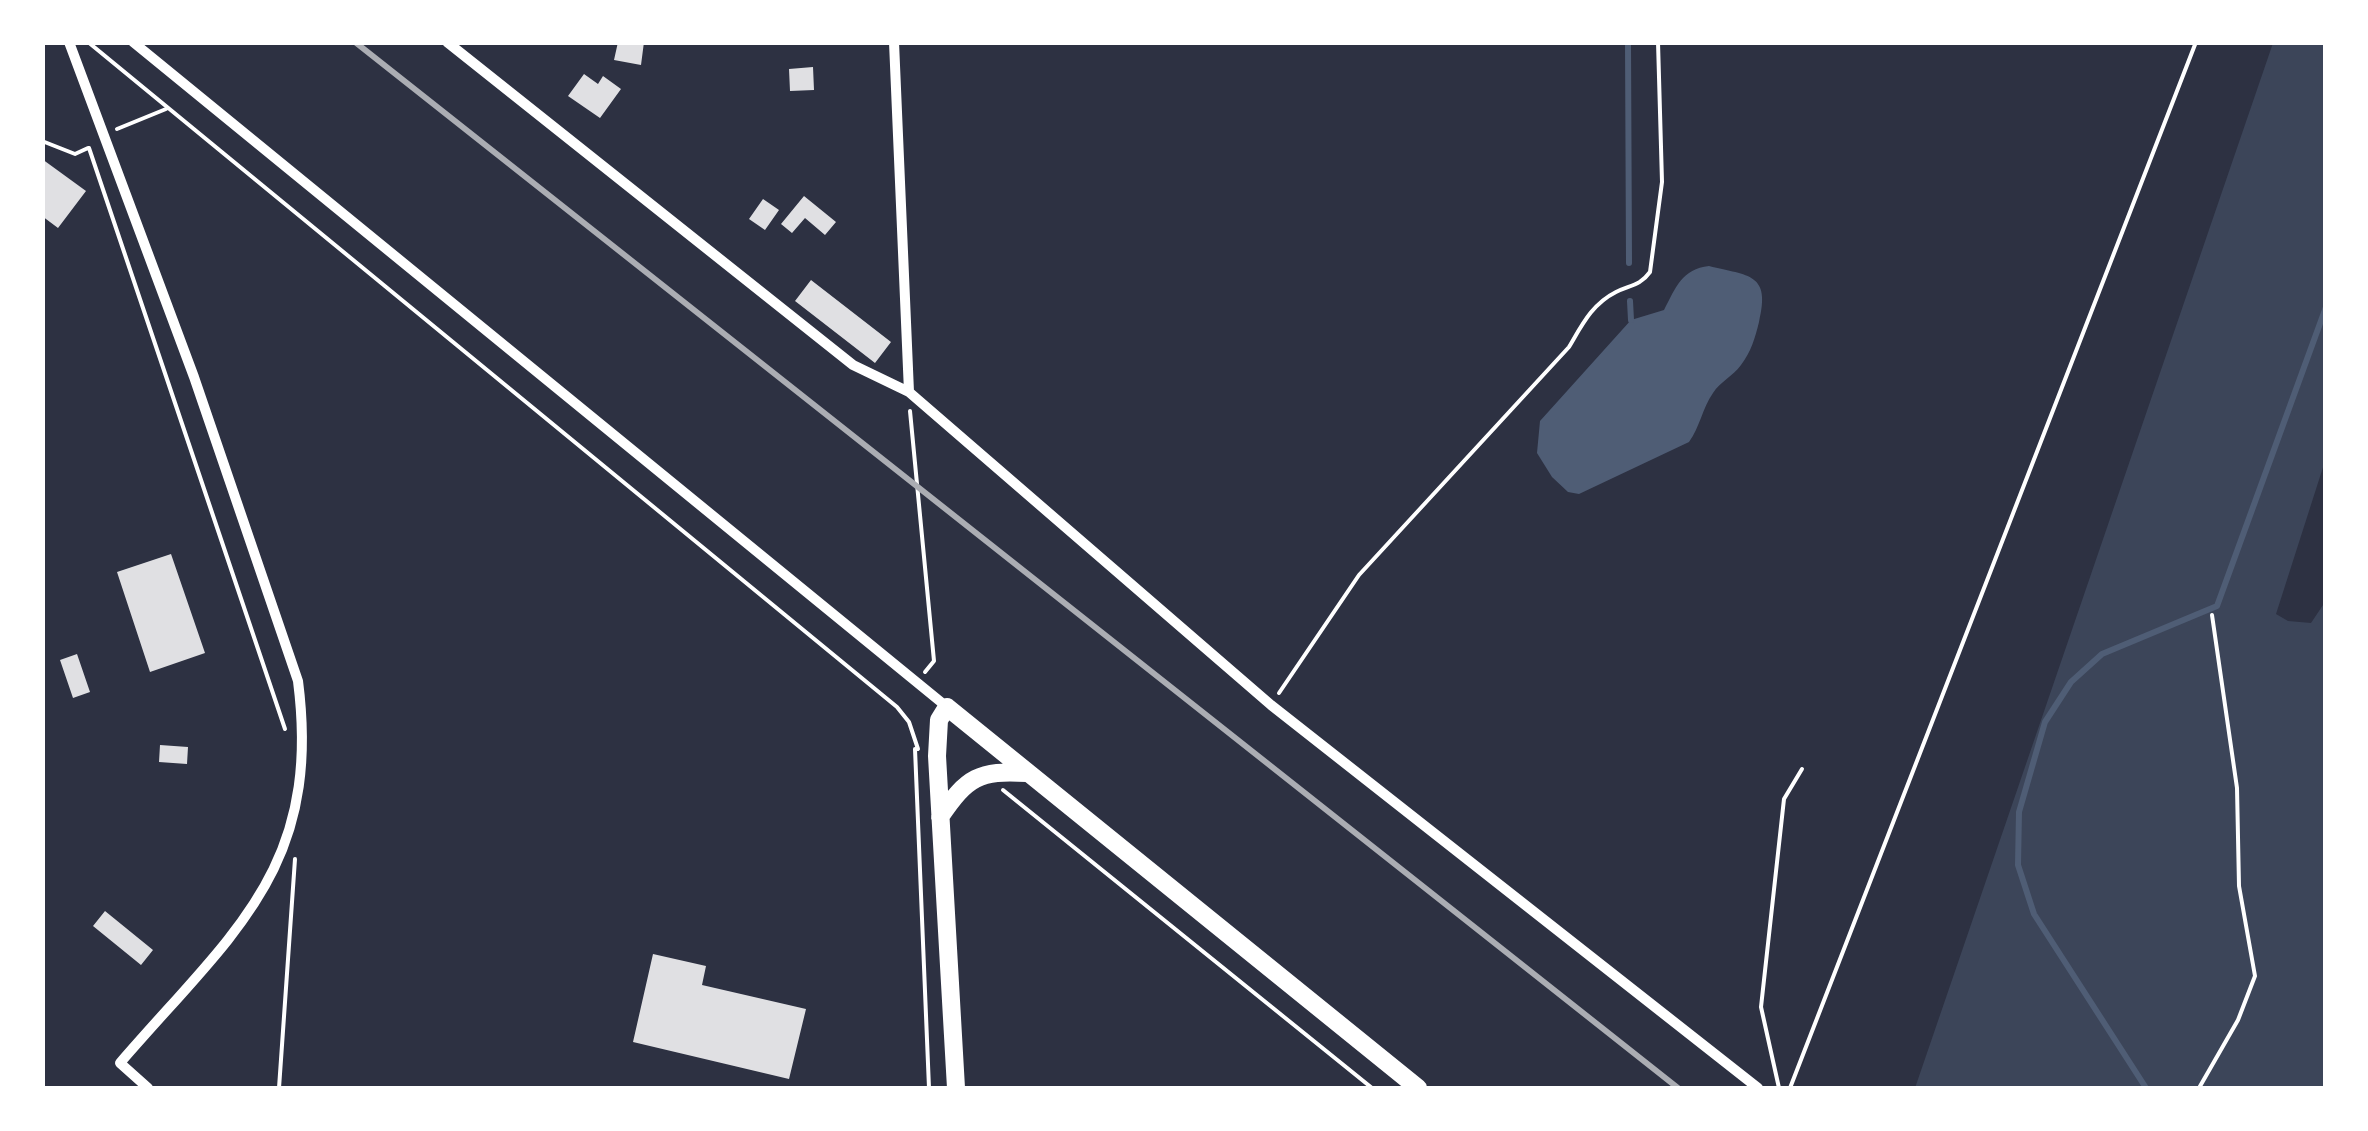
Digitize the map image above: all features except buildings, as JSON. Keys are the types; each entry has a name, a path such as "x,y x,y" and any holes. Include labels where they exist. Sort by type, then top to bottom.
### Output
{"main road":[{"path":"956,1088 937,756 939,720 947,707 1418,1088"},
{"path":"940,818 959,789 983,774 1027,773"}],"street":[{"path":"69,42 194,377 298,681 305,758 292,832 248,915 120,1062 148,1088"},
{"path":"133,42 947,707"},
{"path":"447,42 853,365 909,392 1271,705 1758,1088"},
{"path":"894,42 909,392"}],"path":[{"path":"88,42 897,707 909,722 915,748 929,1088"},
{"path":"1271,705 1360,575 1569,347 1590,311 1616,292 1642,283 1650,272 1662,182 1658,42"},
{"path":"1790,1088 2196,42"},
{"path":"104,134 166,109"},
{"path":"42,141 75,154"},
{"path":"89,148 287,734 305,758"},
{"path":"897,707 934,661 909,392"},
{"path":"2200,1088 2238,1020 2255,976 2239,886 2237,788 2212,615"},
{"path":"915,748 937,756"},
{"path":"1778,1088 1761,1007 1784,799 1802,768"},
{"path":"983,774 1372,1088"},
{"path":"279,1088 296,876 292,832"}],"shaded area":[{"path":"2273,43 2325,43 2325,461 2276,614 2288,621 2311,623 2325,602 2325,1088 1915,1088"},
{"path":"1709,266 1746,275 1759,285 1759,322 1744,360 1713,393 1689,442 1579,494 1568,492 1552,477 1537,453 1540,421 1631,320 1664,310 1686,275"}],"waterway":[{"path":"1628,42 1629,263"},
{"path":"1630,301 1631,320"},
{"path":"2146,1088 2034,914 2018,865 2019,812 2045,722 2071,682 2102,654 2217,606 2326,307"}],"railway":[{"path":"355,42 1678,1088"}]}
